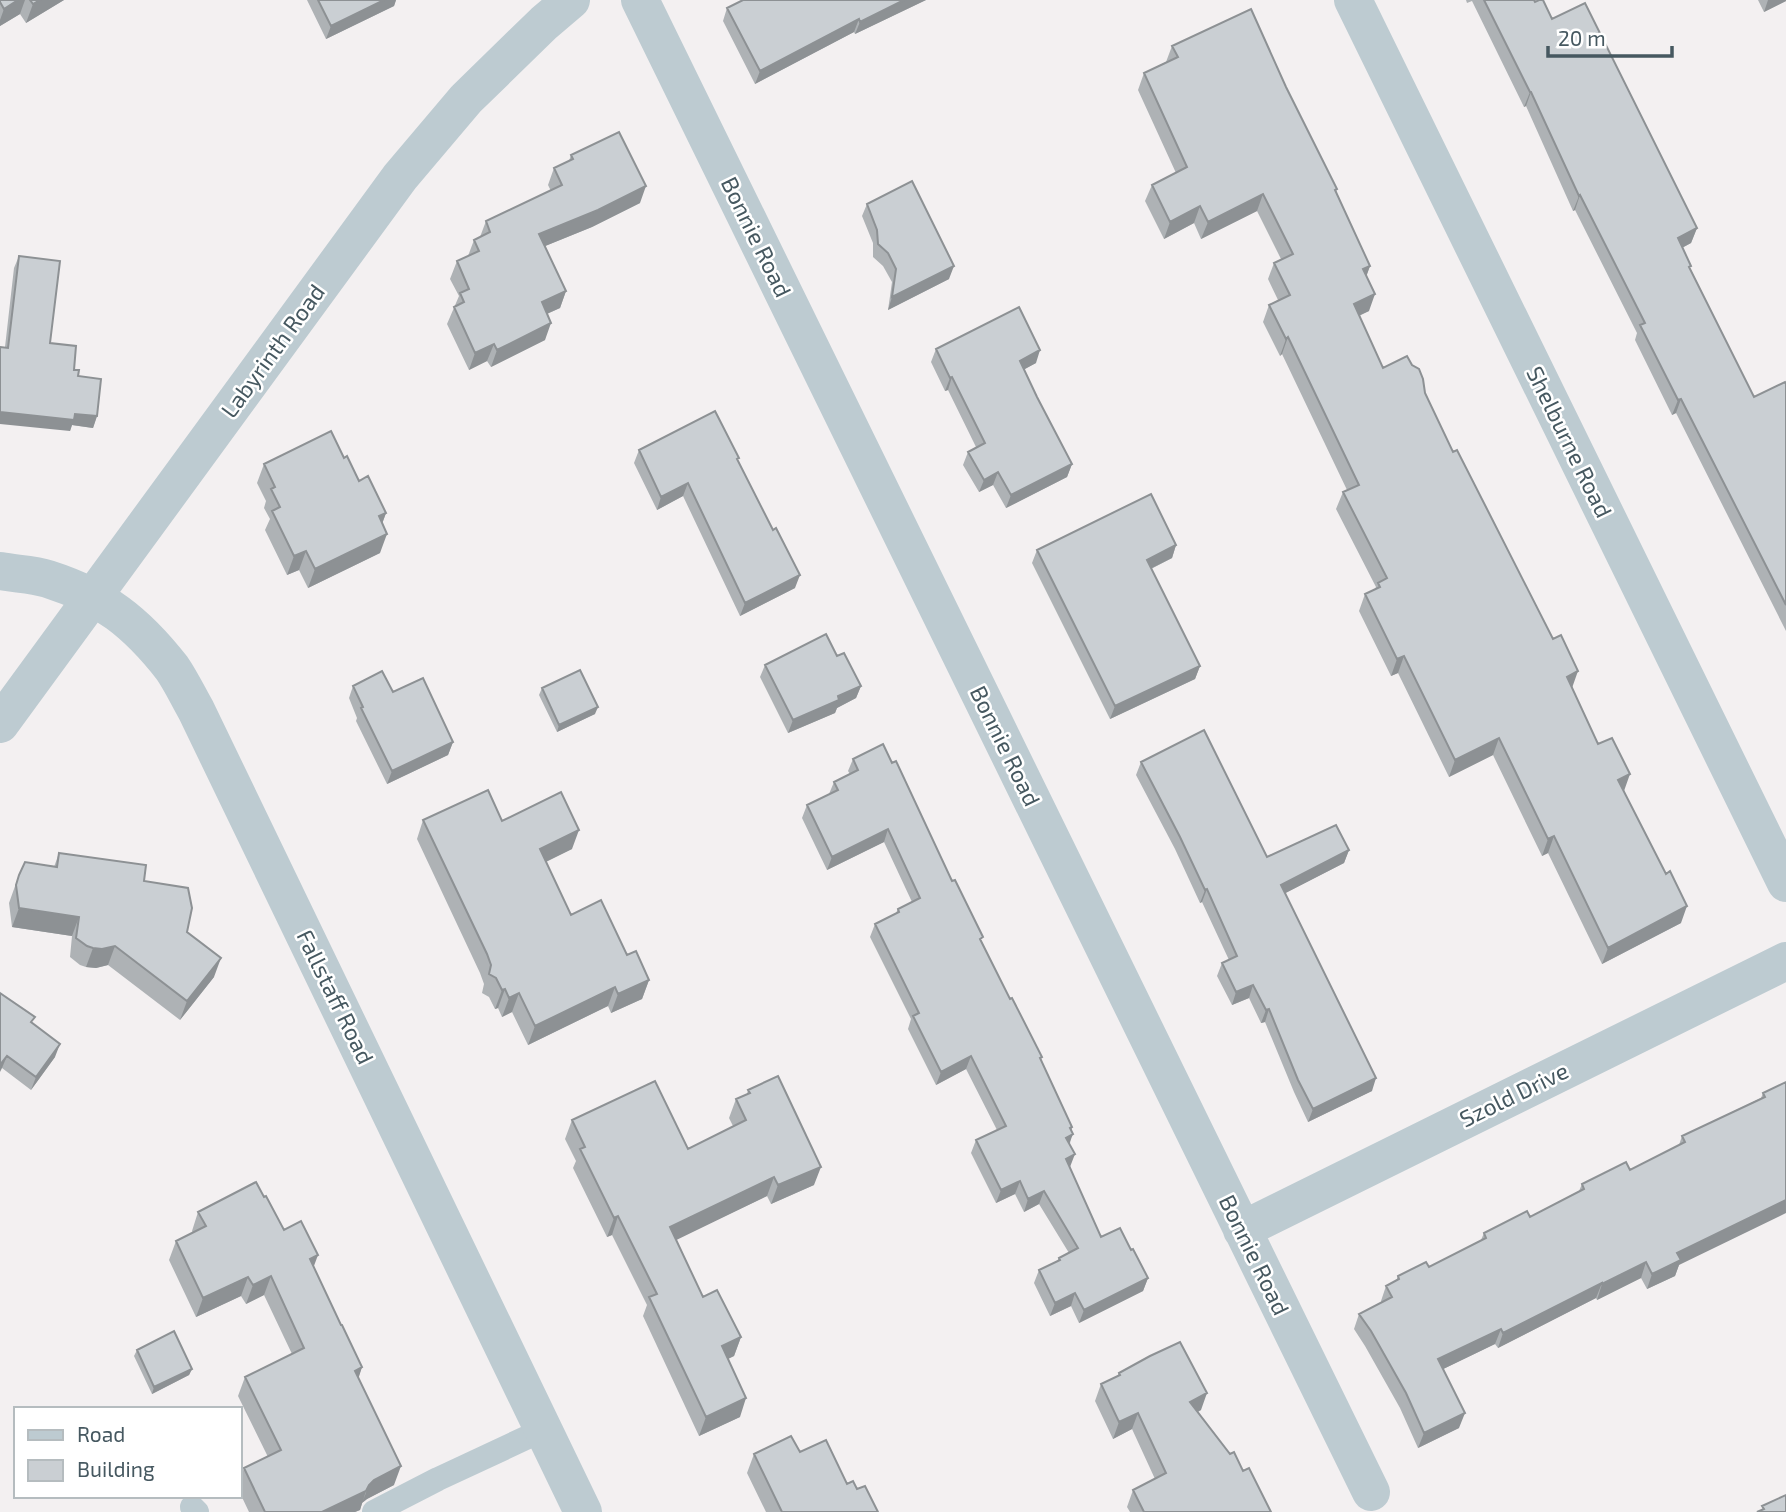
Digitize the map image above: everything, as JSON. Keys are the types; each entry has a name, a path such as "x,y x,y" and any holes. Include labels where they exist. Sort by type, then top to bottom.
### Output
{"street":[{"name":"Labyrinth Road","path":"0,724 400,177 466,99 571,0"},
{"name":"Bonnie Road","path":"640,0 1371,1492"},
{"name":"Shelburne Road","path":"1353,0 1786,883"},
{"name":"Fallstaff Road","path":"0,571 46,578 92,596 119,612 146,637 173,670 196,710 583,1512"},
{"name":"Szold Drive","path":"1242,1230 1786,961"}],"lane":[{"path":"373,1512 543,1430"}],"building":[{"path":"0,0 18,0 4,9"},
{"path":"318,0 384,0 331,26"},
{"path":"743,0 904,0 860,22 859,19 760,71 727,8"},
{"path":"1484,0 1543,0 1552,19 1585,3 1697,228 1678,238 1691,266 1689,267 1754,397 1785,382 1786,384 1786,605 1681,399 1678,400 1640,325 1645,323 1579,196 1531,92"},
{"path":"1251,9 1337,189 1335,190 1370,266 1363,269 1375,294 1354,304 1383,368 1407,356 1412,365 1419,369 1425,393 1453,452 1457,450 1553,639 1561,635 1578,671 1567,677 1598,744 1612,738 1630,774 1618,780 1666,874 1670,871 1687,906 1608,948 1554,836 1548,839 1499,738 1455,760 1404,656 1397,659 1365,594 1380,587 1378,583 1387,578 1343,492 1359,485 1288,337 1286,339 1269,305 1290,295 1274,263 1293,254 1263,194 1208,222 1200,206 1170,222 1152,185 1187,167 1144,73 1178,57 1172,46"},
{"path":"619,132 646,186 598,210 539,234 566,291 542,302 551,323 497,350 494,344 475,353 454,307 464,302 460,293 469,289 457,261 479,251 474,240 490,232 486,221 562,185 554,168 573,159 571,155"},
{"path":"912,181 954,266 892,297 896,269 888,253 878,244 877,230 867,204"},
{"path":"19,256 60,261 50,343 76,346 74,370 79,370 78,376 101,379 97,416 75,414 74,420 0,412 0,347 8,348"},
{"path":"1019,307 1040,350 1020,361 1072,464 1011,495 998,472 984,480 968,452 985,443 936,349"},
{"path":"715,411 773,530 776,528 800,575 745,603 688,483 661,497 639,450"},
{"path":"331,431 359,481 368,476 386,513 379,516 387,534 315,569 306,551 294,556 272,511 280,507 271,489 275,487 264,464"},
{"path":"1151,494 1176,545 1147,560 1200,666 1115,706 1037,550"},
{"path":"826,634 837,656 844,653 861,686 838,696 839,700 793,720 765,665"},
{"path":"580,670 598,707 559,725 542,688"},
{"path":"382,671 393,692 423,678 453,742 392,771 353,686"},
{"path":"1204,730 1267,857 1336,825 1349,850 1281,885 1376,1078 1313,1109 1269,1009 1266,1010 1253,985 1236,992 1222,963 1237,956 1207,889 1205,890 1141,762"},
{"path":"883,744 892,763 896,761 952,881 955,880 983,937 980,939 1042,1057 1040,1058 1072,1127 1070,1128 1073,1134 1066,1138 1075,1154 1066,1159 1101,1237 1120,1228 1148,1278 1084,1310 1075,1293 1055,1303 1039,1270 1078,1248 1044,1191 1028,1199 1020,1181 1001,1190 976,1140 1006,1126 971,1056 941,1072 913,1016 919,1013 875,924 920,898 888,829 832,857 807,805 838,790 834,782 858,770 853,759"},
{"path":"488,790 502,821 561,792 579,830 540,849 571,915 601,900 627,955 636,951 649,980 618,994 615,987 535,1026 519,993 509,998 505,989 502,990 496,978 489,974 491,965 487,954 423,820"},
{"path":"59,853 146,865 144,881 188,888 192,908 187,932 221,958 187,1001 115,946 93,948 76,938 79,917 19,908 16,885 25,862 57,867"},
{"path":"0,993 35,1017 31,1022 60,1044 36,1077 7,1056 0,1065"},
{"path":"778,1076 821,1167 778,1185 774,1177 670,1227 703,1297 717,1290 741,1337 722,1346 746,1398 706,1417 649,1297 657,1294 618,1216 614,1218 580,1149 585,1147 572,1120 655,1081 688,1149 746,1120 736,1099 750,1093 748,1090"},
{"path":"1786,1082 1786,1200 1677,1253 1681,1260 1652,1274 1646,1262 1503,1333 1501,1329 1438,1359 1465,1413 1424,1433 1406,1393 1359,1314 1392,1297 1386,1286 1399,1279 1398,1276 1426,1262 1429,1267 1486,1238 1484,1233 1527,1211 1530,1217 1584,1189 1582,1184 1626,1162 1630,1170 1685,1142 1682,1136 1765,1097 1763,1093"},
{"path":"256,1182 284,1230 301,1221 318,1255 310,1259 362,1367 355,1371 401,1466 374,1480 366,1491 322,1512 265,1512 244,1468 281,1450 245,1377 304,1348 271,1276 253,1285 248,1277 203,1298 176,1241 206,1226 198,1212"},
{"path":"174,1331 192,1369 154,1387 137,1350"},
{"path":"1180,1342 1207,1393 1190,1402 1230,1454 1234,1452 1243,1471 1249,1468 1271,1512 1144,1512 1133,1490 1166,1473 1138,1413 1119,1422 1101,1384"},
{"path":"791,1436 800,1452 826,1440 847,1484 853,1481 857,1489 865,1486 878,1512 782,1512 754,1454"},
{"path":"1786,1495 1786,1512 1757,1512 1764,1509 1762,1506"}]}
